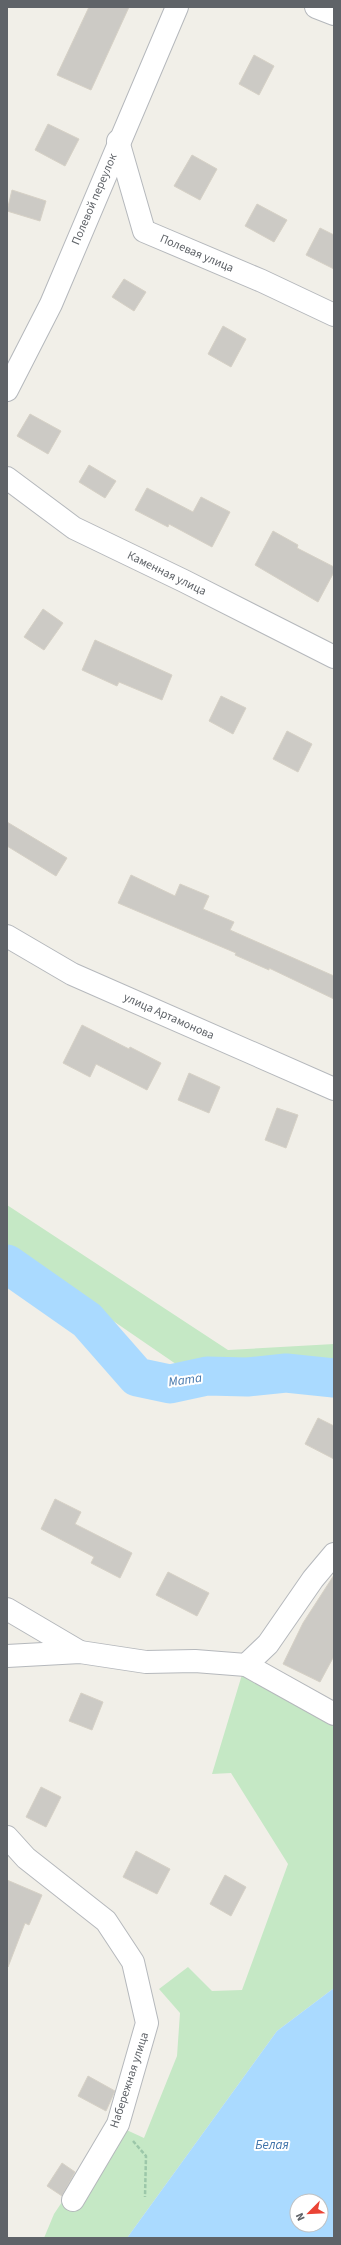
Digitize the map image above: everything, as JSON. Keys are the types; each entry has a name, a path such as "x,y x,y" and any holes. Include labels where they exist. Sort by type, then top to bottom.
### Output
{"street":[{"name":"Полевой переулок","path":"7,390 51,304 118,141 176,7"},
{"path":"316,7 334,14"},
{"name":"Полевая улица","path":"118,141 144,231 262,281 334,315"},
{"name":"Каменная улица","path":"7,478 74,528 184,581 334,657"},
{"name":"улица Артамонова","path":"7,936 72,974 334,1089"},
{"path":"246,1664 268,1644 314,1579 334,1554"},
{"path":"7,1609 80,1652"},
{"path":"7,1656 80,1652 146,1662 194,1661 246,1664 334,1714"},
{"name":"Набережная улица","path":"7,1837 26,1858 106,1921 133,1962 147,2024 118,2124 72,2200"}],"path":[{"path":"118,2124 146,2156 145,2197"}],"green space":[{"path":"7,1205 228,1350 334,1344 334,1387 205,1384 7,1248"},
{"path":"244,1668 334,1723 334,1988 277,2031 127,2238 44,2238 54,2214 86,2166 107,2121 144,2138 177,2056 180,2013 159,1989 188,1967 212,1991 242,1990 288,1864 231,1773 212,1774"}],"water":[{"name":"Белая","path":"334,1988 334,2238 127,2238 277,2031"}],"building":[{"path":"89,7 129,7 91,90 57,75"},
{"path":"254,55 274,66 259,95 239,84"},
{"path":"48,124 79,139 65,166 35,150"},
{"path":"192,155 217,169 200,200 174,186"},
{"path":"12,190 46,201 40,221 7,211"},
{"path":"257,204 287,220 274,242 245,226"},
{"path":"320,228 334,235 334,269 306,255"},
{"path":"124,279 146,292 134,311 112,297"},
{"path":"223,326 246,339 231,367 208,354"},
{"path":"30,414 61,431 48,454 17,436"},
{"path":"89,465 116,481 105,498 79,482"},
{"path":"147,488 193,512 201,497 230,512 212,547 169,524 168,527 135,510"},
{"path":"273,531 298,545 297,548 334,567 334,572 318,602 255,565"},
{"path":"43,609 63,623 44,650 24,637"},
{"path":"95,640 172,675 162,700 119,682 117,686 82,670"},
{"path":"221,696 246,708 233,734 209,721"},
{"path":"287,731 312,744 298,772 273,759"},
{"path":"7,822 67,858 56,876 7,846"},
{"path":"131,875 175,896 180,884 209,896 203,909 234,922 230,930 334,976 334,999 269,968 269,970 235,955 236,953 118,903"},
{"path":"82,1025 129,1049 130,1047 161,1063 147,1090 96,1064 90,1077 63,1063"},
{"path":"189,1073 220,1087 209,1113 178,1100"},
{"path":"277,1108 298,1115 286,1148 265,1140"},
{"path":"318,1418 334,1426 334,1459 305,1444"},
{"path":"55,1499 81,1512 75,1524 132,1553 120,1578 91,1563 94,1557 41,1529"},
{"path":"168,1572 209,1593 197,1616 156,1595"},
{"path":"334,1575 334,1656 320,1682 283,1664 303,1623"},
{"path":"81,1693 103,1702 92,1730 69,1721"},
{"path":"41,1787 61,1797 46,1827 26,1817"},
{"path":"136,1851 170,1869 157,1894 123,1877"},
{"path":"225,1875 246,1887 231,1916 210,1904"},
{"path":"7,1880 42,1895 29,1925 25,1923 8,1967"},
{"path":"88,2076 115,2091 106,2111 78,2096"},
{"path":"62,2163 75,2172 62,2196 47,2186"}],"waterway":[{"name":"Мата","path":"7,1264 87,1320 137,1377 170,1384 207,1376 247,1377 286,1373 334,1378"}]}
